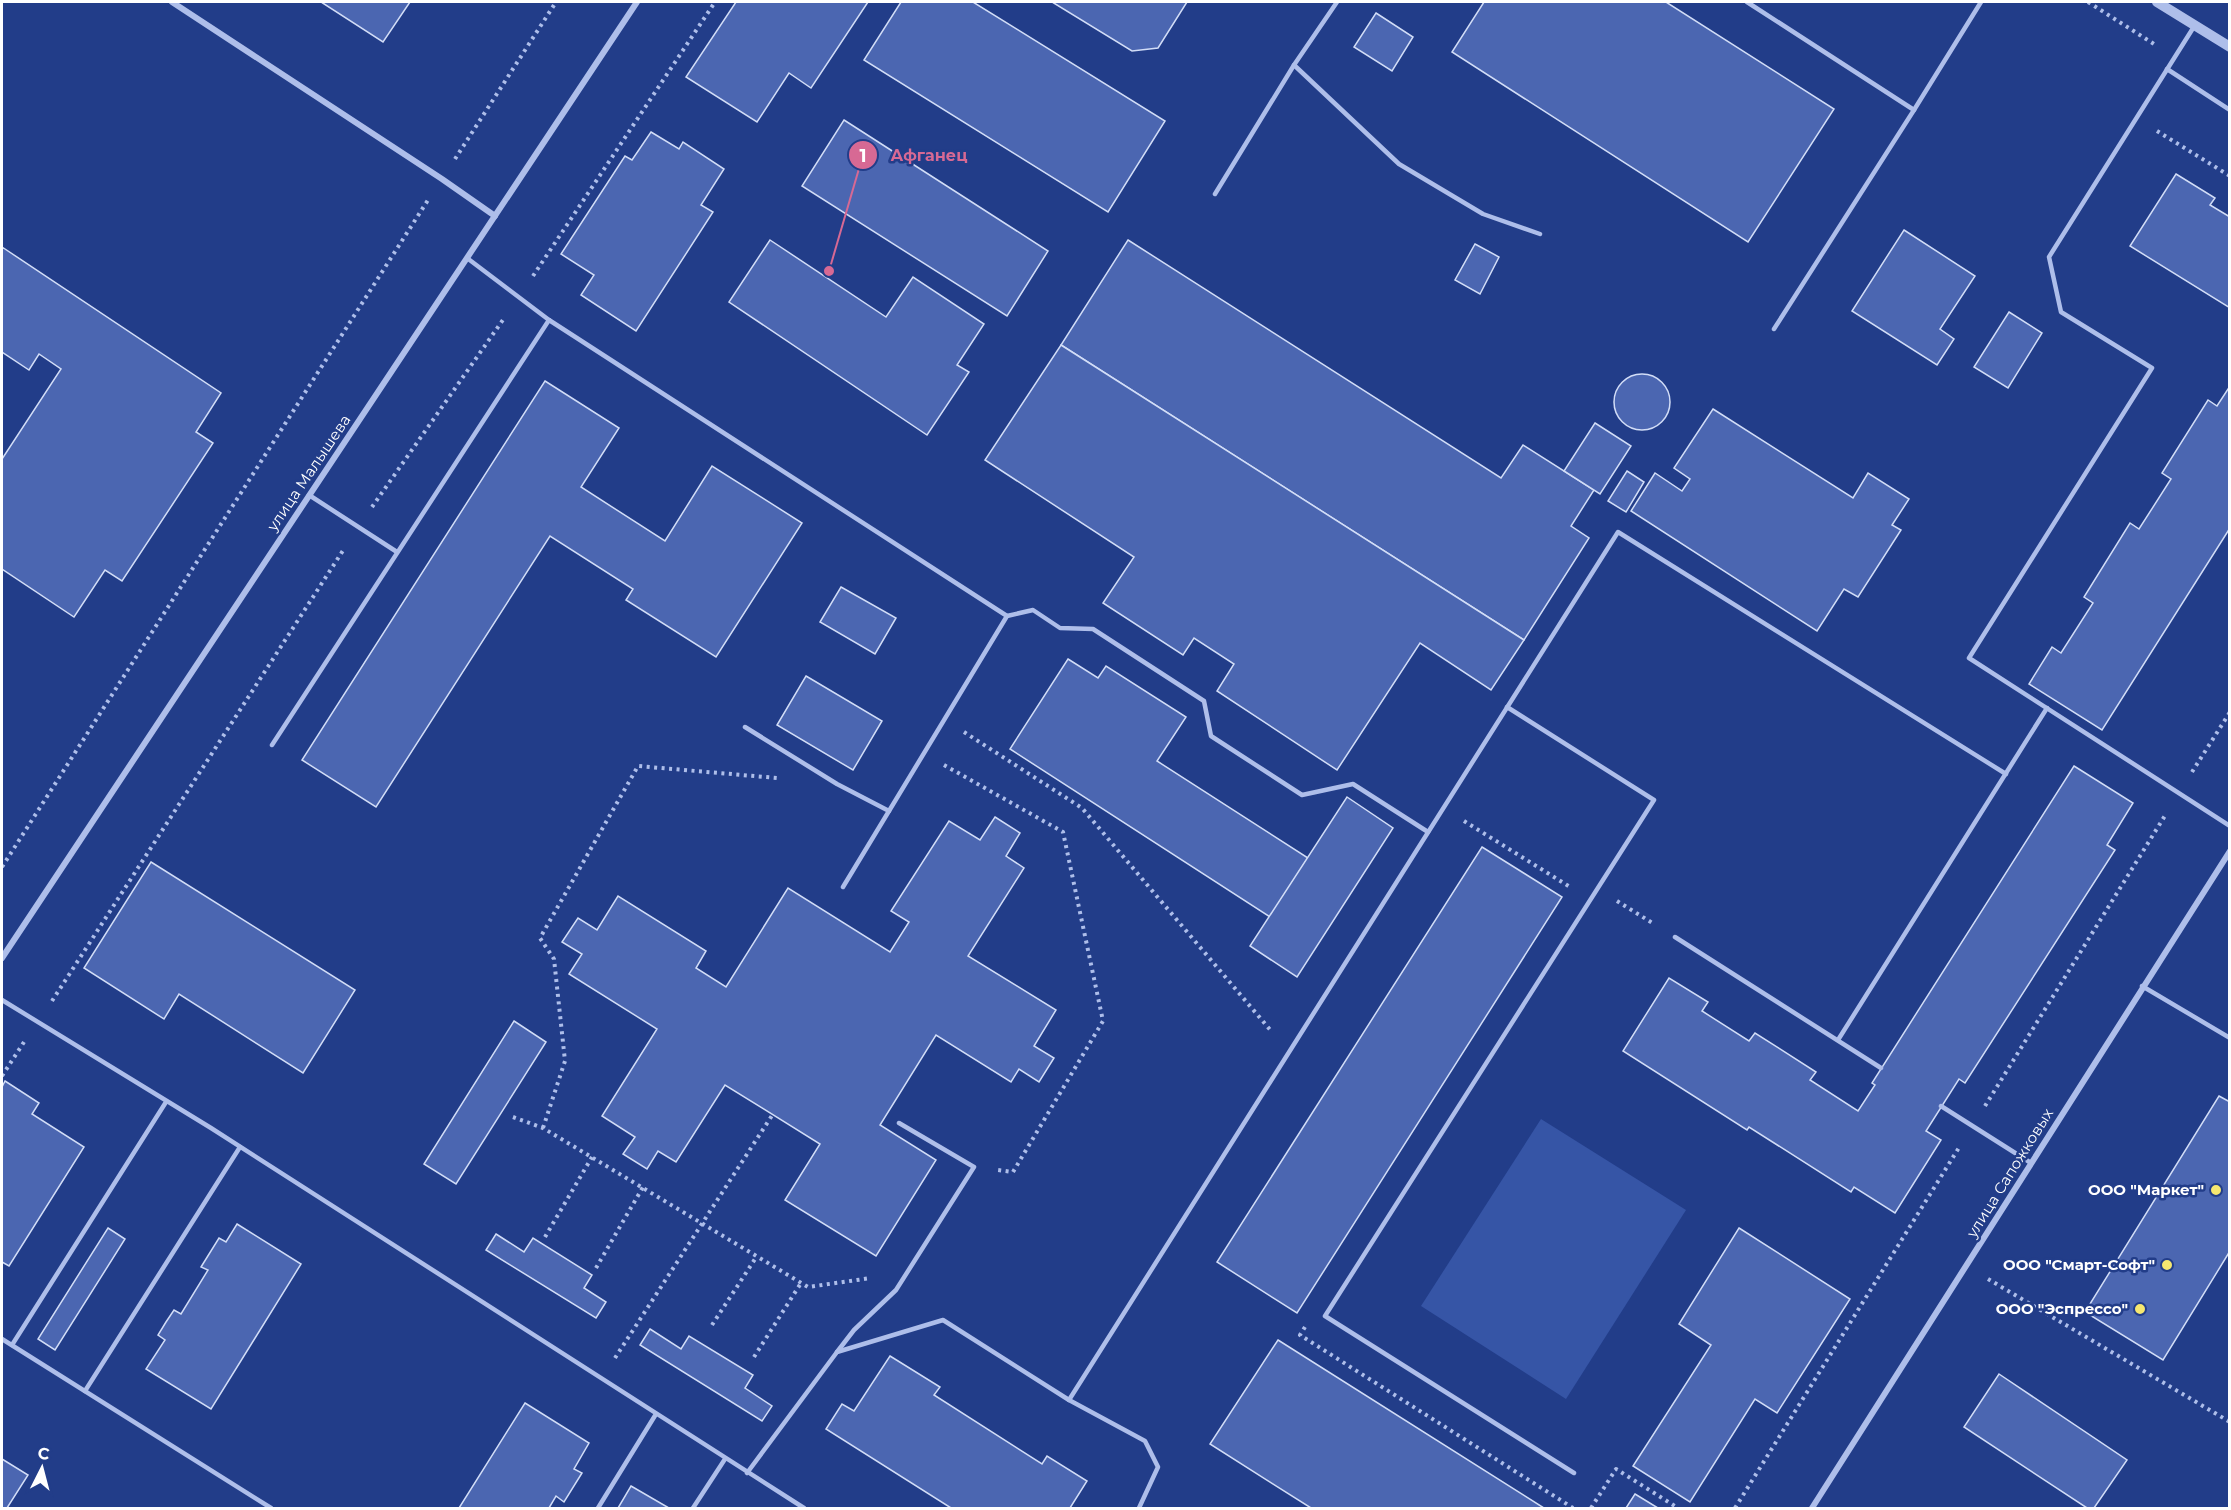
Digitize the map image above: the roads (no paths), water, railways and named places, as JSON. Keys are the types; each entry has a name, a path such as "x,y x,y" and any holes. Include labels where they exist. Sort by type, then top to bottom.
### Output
{"street":[{"path":"172,2 495,216"},
{"name":"улица Малышева","path":"2,958 637,2"},
{"path":"2157,2 2229,47"},
{"name":"улица Сапожковых","path":"1812,1509 2229,851"}],"lane":[{"path":"1215,194 1294,65 1337,2"},
{"path":"1747,2 1914,110"},
{"path":"1774,329 1981,2"},
{"path":"2195,25 2049,258 2061,312 2152,368 1969,658 2229,826"},
{"path":"1294,65 1399,164 1483,214 1539,234"},
{"path":"2167,69 2229,110"},
{"path":"467,258 549,320 1007,616"},
{"path":"272,745 549,320"},
{"path":"309,495 397,552"},
{"path":"1069,1400 1618,532 2006,774"},
{"path":"843,887 1007,616 1033,610 1060,628 1093,629 1204,701 1211,736 1302,795 1353,784 1428,832"},
{"path":"1507,707 1654,800 1325,1316 1574,1473"},
{"path":"1838,1040 2047,708"},
{"path":"745,727 837,784 889,812"},
{"path":"1675,938 1881,1068"},
{"path":"2142,986 2229,1038"},
{"path":"2,1000 240,1147 804,1509"},
{"path":"12,1345 166,1102"},
{"path":"1941,1106 2031,1163"},
{"path":"747,1473 854,1330 896,1290 974,1167 899,1123"},
{"path":"85,1391 240,1147"},
{"path":"837,1352 943,1320 1069,1400 1145,1441 1158,1467 1139,1509"},
{"path":"2,1339 271,1509"},
{"path":"598,1509 656,1414"},
{"path":"693,1509 725,1459"}],"place":[{"name":"Афганец","path":"829,271"},
{"name":"ООО \"Маркет\"","path":"2216,1190"},
{"name":"ООО \"Смарт-Софт\"","path":"2167,1265"},
{"name":"ООО \"Эспрессо\"","path":"2140,1309"}]}
